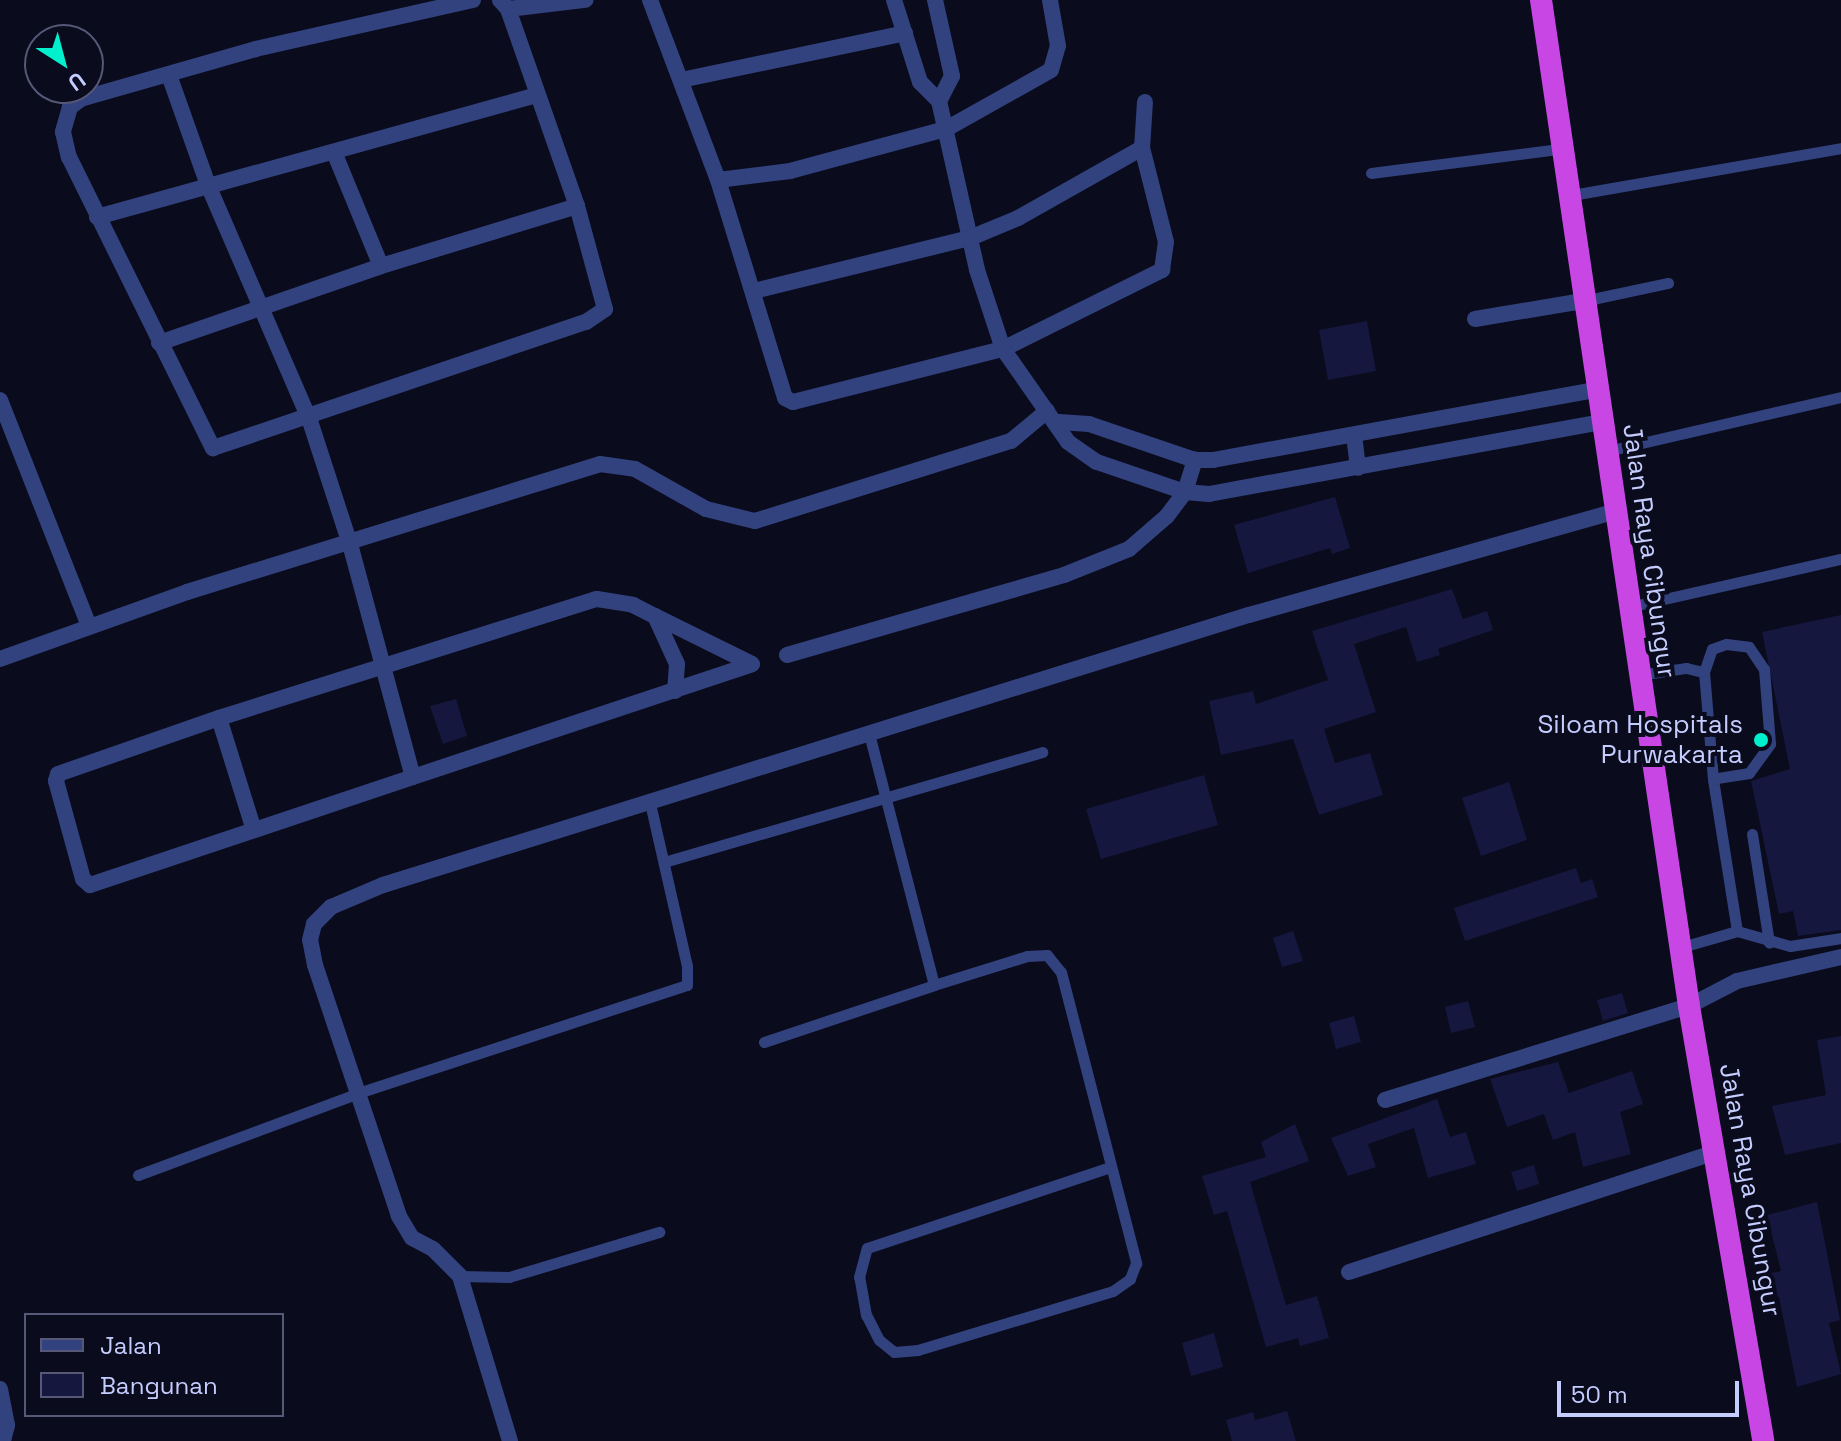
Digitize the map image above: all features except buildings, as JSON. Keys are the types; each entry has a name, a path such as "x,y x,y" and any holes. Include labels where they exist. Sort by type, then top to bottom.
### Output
{"highway":[{"name":"Jalan Raya Cibungur","path":"1540,0 1572,195 1582,301 1689,1006 1763,1441"}],"street":[{"path":"473,0 297,39 81,99 70,107 63,132 69,157 213,448 309,418 600,315 604,296 577,206 504,4 585,0"},
{"path":"650,0 718,180 785,398 793,402 1003,349 1162,270 1166,242 1142,148 1145,102"},
{"path":"894,0 920,82 939,101 970,238 1003,349 1053,416 1068,442 1097,462 1185,492 1209,494 1602,422"},
{"path":"935,0 952,76 939,101"},
{"path":"718,180 790,171 946,129 1051,70 1058,61 1058,46 1050,0"},
{"path":"681,80 905,33"},
{"path":"169,75 208,185 259,309 309,418 350,544 413,777"},
{"path":"97,217 537,95"},
{"path":"754,291 970,238 1018,218 1142,148"},
{"path":"334,152 381,266"},
{"path":"159,343 381,266 577,206"},
{"path":"1475,319 1582,301"},
{"path":"0,659 89,626 568,473 617,463 706,509 755,521 1011,441 1053,416 1098,427 1195,460 1354,435 1596,390"},
{"path":"0,400 89,626"},
{"path":"1354,435 1358,468"},
{"path":"787,655 1090,565 1149,534 1185,492 1195,460"},
{"path":"510,1441 460,1276 433,1249 412,1238 399,1216 315,965 310,940 314,924 331,907 383,885 1249,615 1614,512"},
{"path":"597,599 633,605 752,664 253,827 90,885 83,879 56,785 58,774 219,718 384,668 597,599"},
{"path":"655,616 677,664 675,691"},
{"path":"0,669 23,650"},
{"path":"219,718 253,827"},
{"path":"1385,1100 1689,1006 1737,981 1841,957"},
{"path":"1349,1272 1714,1153"},
{"path":"0,1389 7,1425 3,1441"}],"lane":[{"path":"1371,173 1565,148"},
{"path":"1572,195 1841,148"},
{"path":"1582,301 1668,283"},
{"path":"1607,451 1841,397"},
{"path":"1628,607 1841,559"},
{"path":"1713,779 1736,778 1757,767 1770,744 1770,711 1764,669 1749,647 1726,644 1712,649 1704,672 1713,779 1737,931"},
{"path":"1639,675 1686,668 1704,672"},
{"path":"869,734 934,985"},
{"path":"664,862 1042,752"},
{"path":"138,1175 358,1093 687,985 687,966 650,803"},
{"path":"1752,834 1769,943"},
{"path":"1682,947 1737,931 1769,943 1809,946 1841,938"},
{"path":"764,1042 1027,956 1047,955 1061,972 1108,1168 1136,1263 1130,1279 1113,1291 918,1350 894,1352 879,1340 866,1315 859,1277 867,1248 1108,1168"},
{"path":"460,1276 509,1277 659,1232"}],"place":[{"name":"Siloam Hospitals Purwakarta","path":"1761,740"}]}
